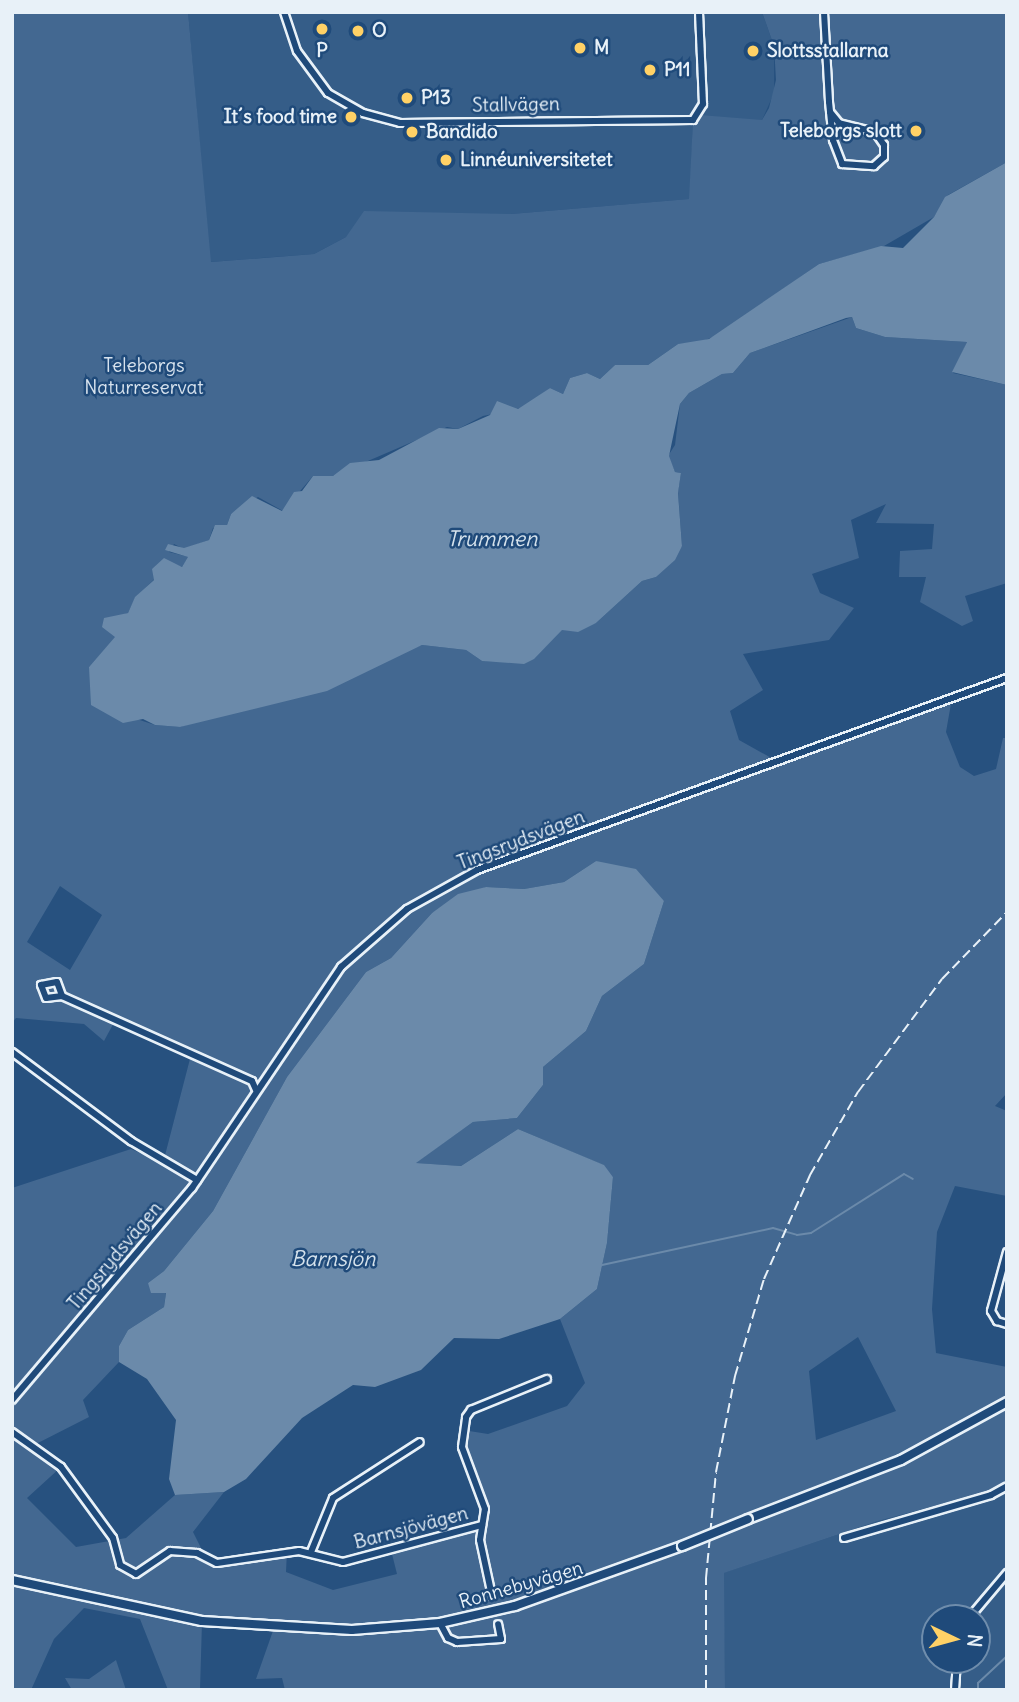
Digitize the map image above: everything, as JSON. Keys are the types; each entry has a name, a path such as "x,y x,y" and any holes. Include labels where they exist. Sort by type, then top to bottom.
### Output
{"main road":[{"name":"Ronnebyvägen","path":"12,1580 202,1621 352,1630 440,1623 528,1603 681,1546 901,1460 1007,1402"}],"street":[{"name":"Stallvägen","path":"284,12 297,51 328,93 363,113 401,123 693,121 703,104 699,12"},
{"path":"824,12 830,112 842,164 874,166 884,157 884,145 875,132 839,123 830,112"},
{"name":"Tingsrydsvägen","path":"12,1399 197,1180 341,967 407,909 477,870 1007,678"},
{"path":"62,996 252,1081 256,1090"},
{"path":"12,1052 131,1141 197,1180"},
{"path":"1007,1252 991,1311 997,1321 1007,1324"},
{"name":"Barnsjövägen","path":"492,1596 480,1540 485,1509 461,1440 467,1413 547,1379"},
{"name":"Barnsjövägen","path":"12,1432 61,1467 83,1494 113,1538 116,1556 126,1572 143,1572 178,1550 218,1563 265,1554 311,1552 335,1562 351,1561 482,1525"},
{"path":"311,1552 333,1498 420,1442"},
{"path":"844,1538 991,1495 1007,1486"},
{"path":"981,1604 1007,1573"},
{"path":"440,1623 448,1638 457,1642 501,1639 498,1624"}],"shaded area":[{"name":"Linnéuniversitetet","path":"188,12 762,12 774,46 774,93 762,120 693,121 690,199 511,214 455,214 346,237 314,254 210,262"},
{"path":"1007,1480 1007,1690 725,1690 723,1573 878,1521 983,1493"}],"green space":[{"name":"Teleborgs Naturreservat","path":"12,12 188,12 211,262 314,254 346,237 364,211 511,214 689,199 693,120 700,115 762,120 769,108 776,80 774,46 762,12 1007,12 1007,162 948,195 934,217 884,246 819,264 715,336 699,343 678,344 648,365 615,365 600,379 587,373 570,378 563,394 550,388 522,408 483,416 458,429 447,427 333,476 313,476 283,511 258,497 231,514 227,525 213,528 209,540 184,549 174,544 169,552 189,557 182,567 171,563 135,598 128,613 116,617 116,637 89,667 106,709 155,725 180,727 422,645 466,650 482,661 516,662 545,647 562,629 596,623 642,581 656,577 682,546 678,492 681,473 675,472 668,456 675,445 680,404 689,393 722,374 733,373 750,353 852,317 856,328 885,337 967,342 953,373 1007,385 1007,583 965,596 973,621 962,626 920,602 926,577 899,577 900,551 932,549 934,524 876,523 886,504 851,520 859,558 812,574 820,593 854,608 829,640 743,654 763,690 730,711 739,740 775,760 952,698 946,732 960,767 974,776 996,769 1003,738 1007,738 1007,1093 995,1106 1007,1111 1007,1196 955,1186 937,1232 932,1309 936,1353 1007,1367 1007,1480 983,1493 878,1521 724,1573 725,1690 285,1690 282,1678 256,1679 274,1628 202,1622 200,1690 168,1690 140,1619 84,1608 54,1639 31,1690 12,1690 12,1188 131,1149 163,1163 191,1055 117,1017 104,1041 84,1024 16,1018 12,1023","holes":["596,861 664,901 644,964 602,996 586,1031 543,1067 543,1085 517,1118 473,1122 415,1163 461,1166 518,1129 603,1165 613,1177 607,1243 597,1289 560,1319 585,1383 567,1406 488,1434 463,1430 462,1447 485,1516 482,1525 391,1550 397,1574 333,1590 286,1572 287,1551 217,1563 207,1560 193,1532 224,1492 175,1495 126,1538 76,1547 27,1498 61,1467 32,1446 89,1417 83,1400 119,1362 119,1346 128,1330 164,1307 166,1292 148,1283 164,1271 213,1211 287,1077 366,972 391,958 432,913 486,887 524,889 564,882","60,886 102,915 70,970 27,942","858,1337 896,1411 816,1440 809,1371"]},
{"path":"116,1660 126,1690 72,1690 65,1678 89,1679"}],"water":[{"name":"Trummen","path":"1007,162 1007,385 952,372 967,342 885,337 856,328 852,317 846,318 750,353 733,373 722,374 689,393 680,404 669,456 675,472 681,473 678,493 682,546 675,560 656,577 642,581 596,623 578,632 562,630 534,659 524,664 482,661 466,650 422,645 327,691 180,727 155,725 143,719 123,723 91,705 89,667 115,637 102,627 104,618 128,613 135,597 154,580 152,569 164,558 182,567 188,557 165,550 168,544 184,548 209,540 215,525 227,525 231,514 252,496 282,511 294,492 302,491 313,476 333,476 350,463 379,460 439,428 458,429 490,415 497,401 518,409 550,388 563,394 570,378 587,373 600,379 615,365 648,365 678,344 709,339 819,264 881,246 903,248 934,217 945,197"},
{"name":"Barnsjön","path":"596,861 636,869 664,901 644,964 602,996 586,1031 543,1067 543,1085 517,1118 473,1122 416,1163 461,1166 518,1129 604,1165 613,1177 607,1243 597,1289 560,1319 499,1339 454,1338 421,1370 375,1387 353,1385 302,1418 246,1479 224,1492 175,1495 169,1479 176,1420 147,1379 119,1362 119,1346 128,1330 164,1307 166,1293 151,1293 148,1283 164,1271 213,1211 287,1077 366,972 391,958 432,913 458,894 486,887 524,889 564,882"}],"waterway":[{"path":"602,1265 773,1228 797,1235 811,1233 904,1174 913,1179"},
{"path":"978,1690 978,1683 1007,1656"}],"tunnel":[{"path":"492,1596 498,1624"}],"railway":[{"path":"706,1690 706,1578 716,1472 735,1376 764,1279 810,1175 858,1092 942,979 1007,912"}],"place":[{"name":"P","path":"322,29"},
{"name":"O","path":"358,31"},
{"name":"M","path":"580,48"},
{"name":"Slottsstallarna","path":"753,51"},
{"name":"P11","path":"650,70"},
{"name":"P13","path":"407,98"},
{"name":"It´s food time","path":"351,117"},
{"name":"Teleborgs slott","path":"916,131"},
{"name":"Bandido","path":"412,132"},
{"name":"Linnéuniversitetet","path":"446,160"}]}
